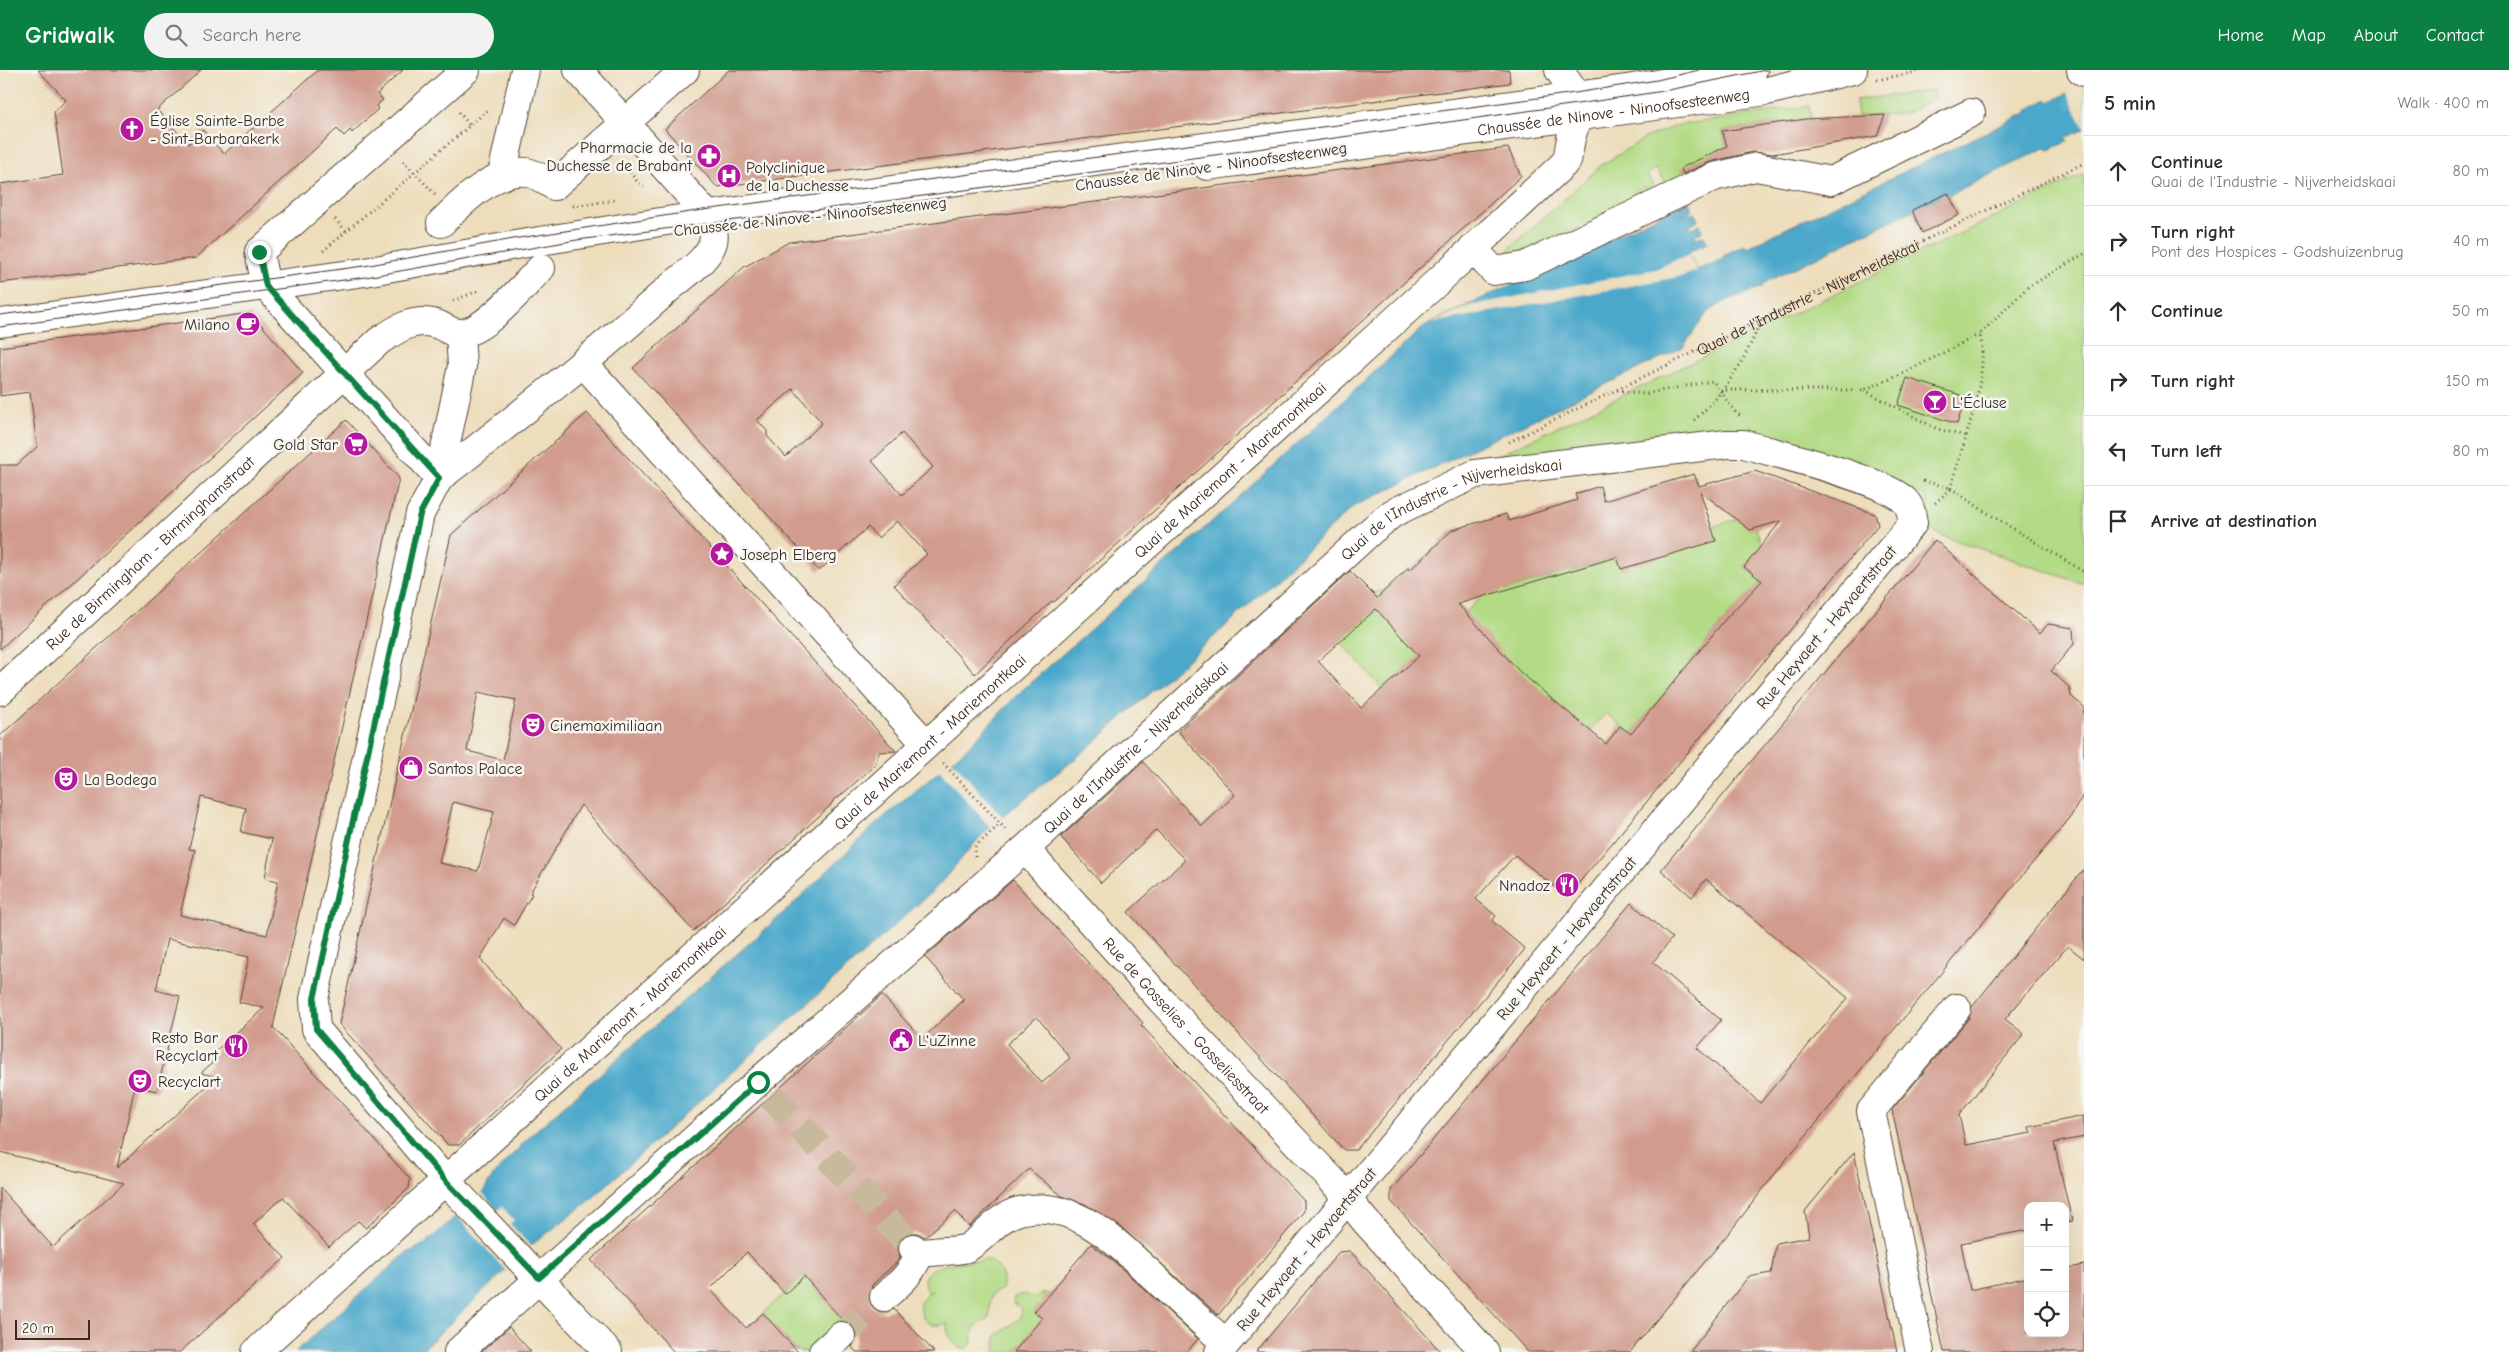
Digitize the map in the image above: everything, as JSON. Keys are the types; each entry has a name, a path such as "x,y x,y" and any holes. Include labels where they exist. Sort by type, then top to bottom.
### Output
{"street":[{"path":"439,478 266,286 259,252 466,70"},
{"path":"502,174 524,70"},
{"path":"439,478 583,363 700,260 713,242 710,222 578,70"},
{"path":"440,210 467,200 502,174 527,172 554,186 685,70"},
{"path":"1559,70 1577,106"},
{"name":"Chaussée de Ninove - Ninoofsesteenweg","path":"1651,87 1752,70"},
{"name":"Chaussée de Ninove - Ninoofsesteenweg","path":"1651,87 1767,90 1853,70"},
{"name":"Chaussée de Ninove - Ninoofsesteenweg","path":"266,286 404,266 582,234 710,222 1577,106 1704,71"},
{"name":"Quai de Mariemont - Mariemontkaai","path":"256,1352 454,1188 926,744 1567,162 1577,106"},
{"path":"1473,249 1494,271 1525,266 1714,177 1756,167 1831,181 1971,113"},
{"path":"541,268 479,328 460,334 462,366 439,478 420,514 314,999 316,1029 454,1188 608,1352"},
{"path":"0,319 233,288 266,286"},
{"path":"0,323 266,286"},
{"name":"Rue de Birmingham - Birminghamstraat","path":"0,691 379,341 403,326 418,321 436,324 460,334"},
{"path":"583,363 926,744"},
{"name":"Quai de l'Industrie - Nijverheidskaai","path":"458,1352 530,1271 1025,849 1372,530 1393,513 1475,474 1726,444 1744,444 1884,486 1906,502 1912,512 1912,523"},
{"name":"Rue Heyvaert - Heyvaertstraat","path":"1222,1348 1912,523"},
{"name":"Rue de Gosselies - Gosseliesstraat","path":"1025,849 1161,1000 1348,1199 1366,1222 1485,1352"},
{"path":"1920,1352 1870,1111 1957,1008"},
{"path":"884,1297 904,1278 916,1263 916,1251 965,1249 1007,1216 1018,1211 1041,1208 1062,1212 1091,1224 1117,1244 1222,1348"}],"path":[{"path":"320,253 492,107"},
{"path":"457,110 470,126"},
{"path":"400,158 414,173 440,210"},
{"name":"Quai de l'Industrie - Nijverheidskaai","path":"1503,444 2084,163"},
{"path":"1720,390 1863,390 1900,375 1980,334 2028,287 2084,254"},
{"path":"456,301 483,289"},
{"path":"1690,423 1704,412 1744,356 1761,320"},
{"path":"1980,334 1984,350 1978,386 1951,488 1981,510 2084,572"},
{"path":"1863,390 1937,429 1965,436"},
{"path":"944,764 1001,827 975,847 975,860"}],"green space":[{"path":"1933,90 1936,98 1904,114 1858,116 1856,100"},
{"path":"1809,106 1811,119 1722,131 1732,162 1666,183 1656,168 1647,174 1656,191 1649,194 1645,187 1634,193 1637,200 1521,256 1512,254 1508,250 1603,164 1647,137 1679,125"},
{"path":"2084,174 2084,584 1943,536 1928,528 1928,505 1922,494 1778,444 1474,467"},
{"path":"1751,515 1762,545 1744,567 1762,581 1728,616 1631,734 1606,713 1509,820 1441,755 1340,641 1382,604 1372,593 1384,590 1408,568 1410,570 1420,561 1466,612 1493,586 1504,584 1506,590 1551,577 1550,571 1571,565 1573,571 1617,557 1621,569 1711,527"},
{"path":"986,1260 998,1267 1003,1279 1002,1289 991,1295 989,1319 980,1323 975,1328 971,1344 966,1349 960,1348 950,1336 947,1330 947,1323 933,1325 922,1317 920,1303 927,1293 935,1290 927,1291 924,1281 927,1274 944,1265"},
{"path":"804,1276 844,1320 809,1352 798,1352 763,1313"},
{"path":"1045,1293 1049,1294 1034,1312 1042,1318 1014,1352 995,1352 996,1336 1020,1318 1021,1311 1019,1306 1013,1304 1014,1297 1023,1294 1036,1297"}],"water":[{"path":"2084,77 2084,129 2066,138 2068,141 2049,150 2045,148 1949,195 1948,193 1762,284 1763,287 1726,301 1707,313 1683,347 1353,507 1227,625 1074,760 982,835 936,888 588,1202 533,1244 420,1352 295,1352 405,1254 426,1243 483,1192 494,1174 533,1133 787,910 877,823 967,748 1020,692 1225,510 1420,330 1434,321 1689,201 1692,209 1683,215 1694,213 1698,220 1689,226 1692,228 1700,224 1702,232 1696,234 1694,238 1704,236 1708,243 1691,250 1689,254 1697,270 1723,259 1724,255 1744,245 1748,247 2028,112 2029,109 2047,99 2050,102 2067,93 2074,82"}],"pier":[{"path":"2084,77 2084,128 2066,91 2070,84"},
{"path":"1689,254 1697,271 1683,276 1430,323 1469,306 1656,269"},
{"path":"951,759 1004,819 993,830 939,770"},
{"path":"480,1190 497,1210 502,1207 514,1220 510,1224 532,1248 507,1272 455,1214"}],"building":[{"path":"38,70 201,70 157,110 188,144 203,130 224,154 318,70 403,70 377,94 383,100 376,106 378,109 352,133 350,130 344,136 337,129 196,258 0,283 0,184 63,175 54,112 66,100"},
{"path":"729,70 1509,70 1510,83 717,187 665,129"},
{"path":"1885,115 1877,136 1773,154 1752,152 1710,162 1683,174 1681,168 1727,146 1722,131 1806,119"},
{"path":"1508,148 1521,176 1054,602 1052,601 975,674 894,585 927,554 897,521 878,538 868,527 819,571 633,368 744,267 789,242","holes":["793,389 822,423 786,457 767,436 767,431 757,420","902,433 933,467 902,495 872,461"]},
{"path":"1948,193 1959,215 1922,233 1912,210"},
{"path":"251,313 303,373 0,649 0,465 17,465 37,447 30,392 0,396 0,347"},
{"path":"1907,378 1966,397 1957,424 1898,405"},
{"path":"587,413 896,751 879,752 875,765 838,798 835,798 830,806 693,931 581,805 530,893 532,894 514,925 504,918 480,959 561,1049 459,1145 448,1145 339,1024 451,535","holes":["478,692 516,700 503,760 467,751","453,802 494,812 478,871 439,863"]},
{"path":"346,420 399,478 273,1027 410,1179 409,1188 366,1228 358,1221 329,1247 283,1197 253,1224 285,1258 180,1352 0,1352 0,1188 53,1247 124,1183 0,1152 0,736","holes":["201,797 246,808 241,832 272,839 265,878 278,881 267,935 180,915 195,850 189,849","167,939 249,957 239,1002 264,1008 208,1058 212,1063 201,1073 217,1077 117,1168 135,1086 157,1091 180,996 156,990"]},
{"path":"1755,471 1875,514 1878,525 1567,897 1515,855 1476,899 1496,916 1492,921 1525,949 1356,1150 1344,1150 1128,912 1185,860 1156,830 1101,883 1061,837 1143,762 1202,826 1235,795 1178,731 1350,571 1377,598 1452,530 1506,514 1509,521 1577,500 1575,494 1600,486 1604,501 1694,474 1699,486","holes":["1700,491 1750,530 1781,521 1744,567 1762,581 1728,616 1631,734 1620,726 1606,744 1520,672 1458,604 1617,557 1621,569 1716,541","1376,609 1419,656 1361,708 1318,661"]},
{"path":"1935,540 2040,633 2048,624 2073,628 2074,644 2051,671 2069,687 2071,696 2084,707 2084,793 2070,818 1789,1156 1732,1229 1630,1352 1528,1352 1391,1201 1391,1190 1631,903 1672,938 1653,962 1721,1020 1697,1048 1760,1103 1848,998 1706,879 1692,897 1661,870"},
{"path":"2084,869 2084,959 2068,946 2005,1019 2024,1034 1959,1115 1966,1145 2031,1133 2029,1127 2084,1116 2084,1137 2054,1143 2068,1202 2024,1202 2024,1231 1961,1243 1970,1290 2024,1278 2024,1337 2069,1337 2069,1268 2084,1265 2084,1352 1944,1352 1892,1110 1969,1018 1972,1007"},
{"path":"1013,880 1143,1023 1141,1025 1304,1201 1304,1211 1218,1315 1121,1227 1085,1204 1062,1196 1029,1169 969,1227 955,1211 925,1237 917,1233 909,1233 902,1237 898,1244 900,1259 872,1285 869,1299 872,1307 879,1312 894,1309 934,1352 856,1352 852,1347 856,1340 853,1326 843,1321 804,1276 785,1294 747,1252 710,1289 746,1328 763,1313 798,1352 674,1352 591,1260 882,995 922,1039 964,1000 925,957","holes":["1037,1017 1070,1058 1042,1083 1007,1044"]},
{"path":"1854,1152 1897,1352 1690,1352 1748,1277 1771,1273 1776,1243 1809,1237 1805,1211"},
{"path":"2069,1208 2072,1221 2069,1221"},
{"path":"1091,1244 1117,1264 1198,1339 1187,1352 1014,1352 1042,1318 1034,1312"},
{"path":"1350,1251 1441,1352 1256,1352 1339,1252"},
{"path":"509,1327 531,1352 481,1352"}],"tunnel":[{"path":"771,1096 913,1248"},
{"path":"841,1336 884,1297"}],"tram line":[{"path":"0,315 364,266 519,238 703,210 1575,93 1657,80 1699,70"},
{"path":"0,327 366,277 577,240 894,200 1577,104 1664,91 1766,70"}],"place":[{"name":"Église Sainte-Barbe - Sint-Barbarakerk","path":"132,129"},
{"name":"Pharmacie de la Duchesse de Brabant","path":"709,156"},
{"name":"Polyclinique de la Duchesse","path":"729,176"},
{"name":"Milano","path":"248,324"},
{"name":"L'Écluse","path":"1935,402"},
{"name":"Gold Star","path":"356,444"},
{"name":"Joseph Elberg","path":"722,554"},
{"name":"Cinemaximiliaan","path":"533,725"},
{"name":"Santos Palace","path":"411,768"},
{"name":"La Bodega","path":"66,779"},
{"name":"Nnadoz","path":"1567,885"},
{"name":"L'uZinne","path":"901,1040"},
{"name":"Resto Bar Recyclart","path":"236,1046"},
{"name":"Recyclart","path":"140,1081"}],"route":[{"path":"259,252 266,286 439,478 420,514 314,999 316,1029 445,1180 522,1263 539,1278 758,1082"}]}
